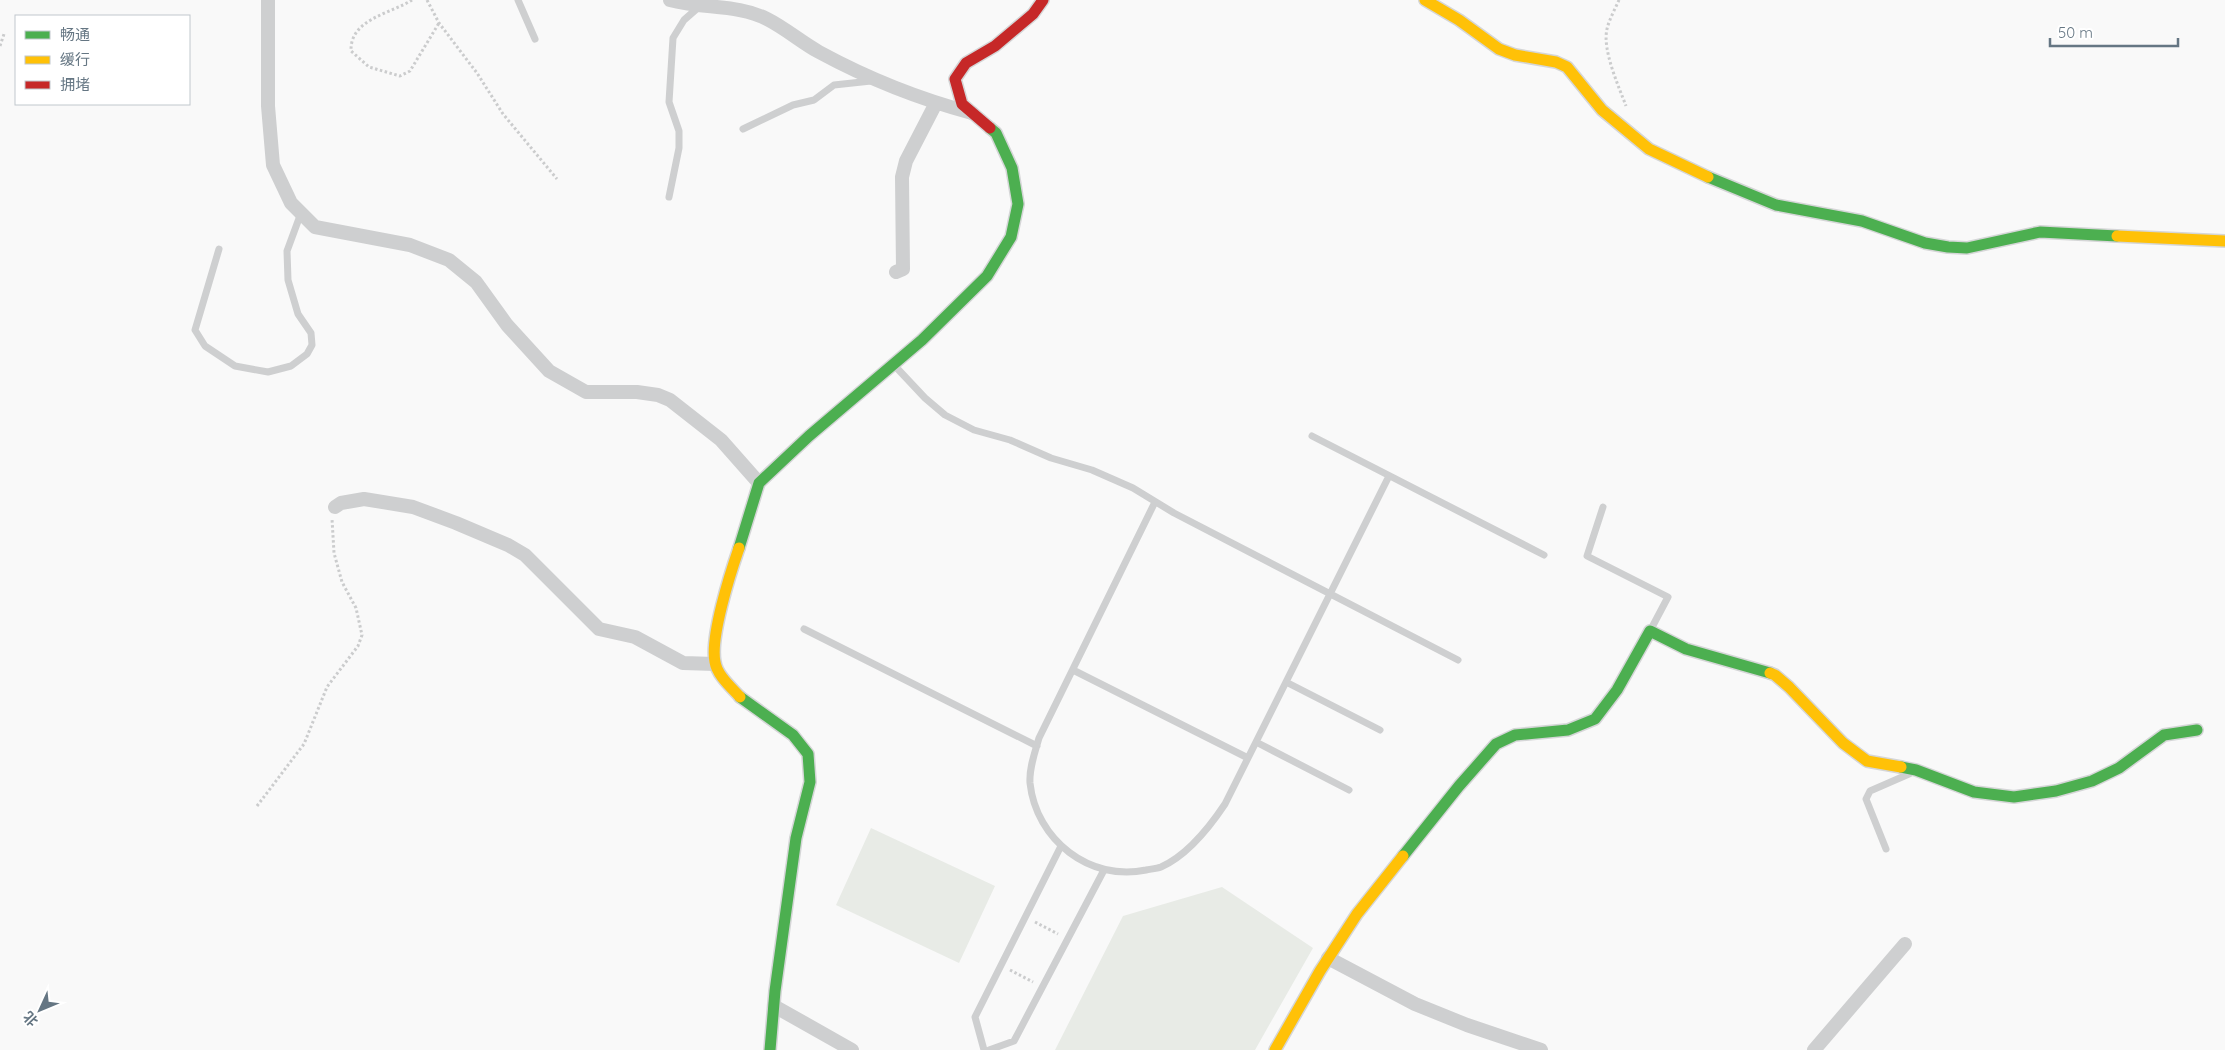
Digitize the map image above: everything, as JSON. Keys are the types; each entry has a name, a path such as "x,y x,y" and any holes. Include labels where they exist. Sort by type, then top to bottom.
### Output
{"street":[{"path":"268,0 268,106 273,165 291,203 315,227 410,245 449,260 476,282 508,325 549,371 586,392 637,392 658,395 670,400 721,440 758,483"},
{"path":"670,0 747,12 768,20 818,52 879,80 936,103 973,113"},
{"path":"770,1050 796,838 810,782 808,754 793,735 744,701 724,679 716,664 714,647 728,582 758,483 809,436 922,340 987,276 1011,237 1018,204 1012,168 996,133 962,104 955,79 966,63 995,46 1033,14 1043,0"},
{"path":"1425,0 1459,20 1499,49 1515,55 1556,62 1567,67 1602,110 1649,149 1699,174 1776,205 1862,221 1925,243 1948,247 1967,248 2040,232 2225,241"},
{"path":"896,272 903,269 902,176 906,161 936,103"},
{"path":"335,507 341,503 364,499 414,507 456,523 508,545 525,555 599,629 635,637 683,663 716,664"},
{"path":"1275,1050 1328,958 1357,914 1459,786 1496,744 1515,735 1568,730 1595,718 1617,690 1650,631 1686,649 1774,675 1789,687 1843,743 1867,761 1916,770 1974,792 2014,797 2048,792 2092,781 2119,768 2164,735 2197,730"},
{"path":"1814,1050 1906,944"},
{"path":"1328,958 1415,1004 1467,1025 1541,1050"},
{"path":"774,1006 852,1050"}],"lane":[{"path":"518,0 535,39"},
{"path":"669,197 679,148 679,131 668,102 673,38 684,20 700,6"},
{"path":"743,128 792,105 814,100 834,85 879,80"},
{"path":"219,249 195,330 205,346 235,366 268,372 291,366 307,354 312,345 311,334 298,314 288,280 287,251 301,212"},
{"path":"893,364 925,398 945,415 974,430 1010,440 1051,458 1092,470 1133,488 1155,502 1458,660"},
{"path":"1312,436 1544,555"},
{"path":"1155,502 1073,670 1037,746 1032,761 1030,782 1036,806 1049,832 1061,846 1085,862 1110,872 1132,873 1160,867 1188,849 1225,804 1390,476"},
{"path":"1603,507 1587,556 1668,597 1650,631"},
{"path":"804,629 1037,746"},
{"path":"1073,670 1248,758"},
{"path":"1286,682 1380,730"},
{"path":"1256,742 1349,790"},
{"path":"1886,848 1866,799 1870,791 1916,770"},
{"path":"984,1050 974,1017 1061,846"},
{"path":"989,1050 1014,1041 1104,870"}],"path":[{"path":"412,0 398,8 379,14 359,29 350,40 351,51 369,67 400,76 410,71 439,23"},
{"path":"427,0 439,23 477,73 503,114 556,179"},
{"path":"1619,0 1607,29 1606,41 1615,78 1628,110"},
{"path":"0,46 4,34"},
{"path":"257,806 304,744 326,686 358,646 362,635 356,608 342,582 334,553 331,528 332,512 335,507"},
{"path":"1025,917 1068,939"},
{"path":"1001,966 1043,987"}],"shaded area":[{"path":"871,828 995,886 959,963 836,905"},
{"path":"1222,887 1313,948 1255,1050 1055,1050 1123,916"}],"traffic: fast":[{"path":"739,548 759,483 809,436 922,340 987,276 1011,237 1018,204 1012,168 996,133 990,128"},
{"path":"1708,177 1776,205 1862,221 1925,243 1948,247 1967,248 2040,232 2117,236"},
{"path":"1403,856 1459,786 1496,744 1515,735 1568,730 1595,719 1617,690 1650,631 1686,649 1770,673"},
{"path":"740,697 793,735 808,754 810,782 796,838 775,991 770,1050"},
{"path":"1901,767 1916,770 1974,792 2014,797 2056,791 2092,781 2119,768 2164,735 2197,730"}],"traffic: slow":[{"path":"1425,0 1459,20 1499,49 1515,55 1556,62 1567,67 1602,110 1649,149 1708,177"},
{"path":"2117,236 2225,241"},
{"path":"739,548 722,605 714,651 718,672 740,697"},
{"path":"1770,673 1789,687 1843,743 1867,761 1901,767"},
{"path":"1275,1050 1320,971 1357,914 1403,856"}],"traffic: jam":[{"path":"990,128 962,104 955,79 966,63 995,46 1033,14 1043,0"}]}
